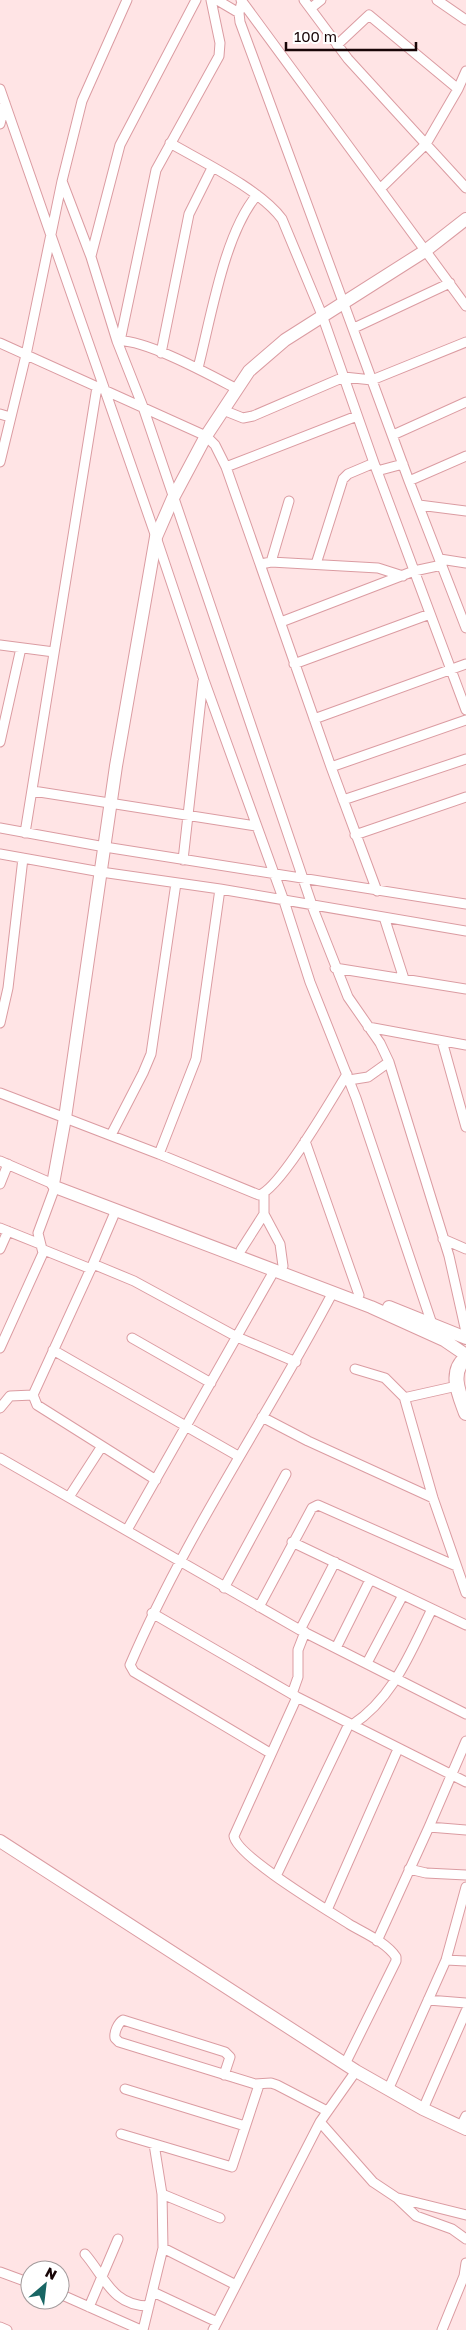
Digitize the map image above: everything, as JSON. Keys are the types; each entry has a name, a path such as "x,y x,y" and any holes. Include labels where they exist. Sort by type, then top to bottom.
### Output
{"main road":[{"path":"54,1186 111,803 156,537 173,498 206,436 249,372 285,340 425,251 466,218"},
{"path":"54,1186 56,1181 67,1184 241,1250 333,1292 434,1330"},
{"path":"54,1186 116,1210 359,1295 434,1330 465,1348 457,1369 457,1386 466,1413"},
{"path":"0,1841 350,2068 423,2108 464,2124"}],"street":[{"path":"0,462 26,354 62,181 82,102 127,0"},
{"path":"91,257 120,145 196,0"},
{"path":"118,341 155,174 170,143 219,56 220,43 211,0"},
{"path":"217,0 239,13"},
{"path":"241,0 240,22 345,302 409,481 466,628"},
{"path":"241,0 466,306"},
{"path":"304,0 348,60 466,188"},
{"path":"310,8 321,0"},
{"path":"437,0 466,20"},
{"path":"337,45 369,15 458,89"},
{"path":"380,188 426,144 458,89 466,71"},
{"path":"0,89 51,232 101,389 156,537 204,680 284,901 310,982 348,1077 434,1330"},
{"path":"0,124 5,103"},
{"path":"170,143 257,194 272,206 282,219 322,315 357,416 466,710"},
{"path":"161,353 189,214 212,168"},
{"path":"62,181 91,257 311,904 348,997 380,1043 389,1062 443,1239 466,1332"},
{"path":"198,368 230,244 241,218 257,194"},
{"path":"354,328 450,283"},
{"path":"118,341 161,353 198,368 237,389"},
{"path":"223,410 243,418 253,416 344,377 372,380 466,342"},
{"path":"0,343 206,436 215,445 226,467 331,768 377,891"},
{"path":"25,833 54,652 101,389"},
{"path":"393,435 466,402"},
{"path":"0,414 10,417"},
{"path":"226,467 357,416"},
{"path":"409,481 466,456"},
{"path":"316,564 343,479 348,474 376,467 403,464"},
{"path":"271,562 289,501"},
{"path":"419,505 466,512"},
{"path":"261,564 271,562 384,569 404,576"},
{"path":"281,622 441,562 466,563"},
{"path":"294,664 430,614"},
{"path":"0,645 54,652"},
{"path":"0,742 21,648"},
{"path":"314,719 466,664"},
{"path":"183,860 204,680"},
{"path":"331,768 466,720"},
{"path":"343,800 466,759"},
{"path":"33,791 256,826"},
{"path":"355,835 466,797"},
{"path":"0,828 183,860 466,904"},
{"path":"0,854 466,931"},
{"path":"0,1023 8,988 23,858"},
{"path":"111,1135 143,1074 151,1054 176,883"},
{"path":"159,1154 196,1059 220,889"},
{"path":"384,917 404,979"},
{"path":"335,968 466,989"},
{"path":"368,1026 466,1045"},
{"path":"442,1041 463,1108 466,1127"},
{"path":"348,1077 368,1077 389,1062"},
{"path":"127,1530 237,1337 279,1268 280,1244 264,1214 264,1194 305,1141 348,1077"},
{"path":"0,1093 159,1154 254,1195 264,1194"},
{"path":"305,1141 359,1295"},
{"path":"0,1184 4,1163 54,1186 38,1233 42,1247 0,1348"},
{"path":"116,1210 33,1395 37,1405 156,1480"},
{"path":"241,1250 264,1214"},
{"path":"0,1249 4,1230 42,1247 134,1281 237,1337 296,1362"},
{"path":"443,1239 466,1249"},
{"path":"270,1753 131,1670 130,1665 152,1613 180,1561 238,1456 296,1362 333,1292"},
{"path":"132,1338 211,1383"},
{"path":"54,1350 238,1456"},
{"path":"355,1369 385,1378 406,1398 433,1498 466,1593"},
{"path":"406,1398 457,1386"},
{"path":"0,1408 10,1396 33,1395"},
{"path":"262,1417 316,1445 433,1498"},
{"path":"69,1498 102,1446"},
{"path":"0,1458 224,1588 303,1631 466,1714"},
{"path":"224,1588 286,1474"},
{"path":"259,1607 292,1542 312,1508 321,1505 456,1566"},
{"path":"292,1542 466,1626"},
{"path":"154,2292 215,2326 320,2122 350,2068 396,1961 394,1953 276,1876 239,1847 234,1836 295,1696 298,1677 298,1650 303,1631 335,1562"},
{"path":"336,1648 370,1580"},
{"path":"367,1664 403,1595"},
{"path":"276,1876 350,1724 377,1706 397,1679 432,1609"},
{"path":"152,1613 295,1696 466,1782"},
{"path":"377,1941 466,1741"},
{"path":"327,1910 398,1749"},
{"path":"429,1827 466,1830"},
{"path":"409,1869 426,1873 466,1875"},
{"path":"388,2090 446,1960 466,1888"},
{"path":"446,1960 466,1961"},
{"path":"428,2000 466,2003"},
{"path":"423,2108 466,2011"},
{"path":"224,2075 230,2056 225,2052 123,2020 116,2030 115,2038 119,2042 224,2075 259,2085 271,2083 278,2085 327,2111"},
{"path":"121,2134 230,2167 234,2164 259,2085"},
{"path":"125,2088 245,2126"},
{"path":"320,2122 368,2178 397,2198 416,2216 452,2229 466,2239"},
{"path":"70,2299 142,2330 154,2292 162,2248 162,2194 154,2144"},
{"path":"162,2194 220,2218"},
{"path":"397,2198 466,2215"},
{"path":"89,2308 118,2239"},
{"path":"162,2248 236,2285"},
{"path":"85,2254 102,2280 119,2297 130,2303 149,2306"},
{"path":"442,2330 465,2277 466,2264"},
{"path":"0,2272 20,2279"},
{"path":"0,2327 7,2330"}]}
